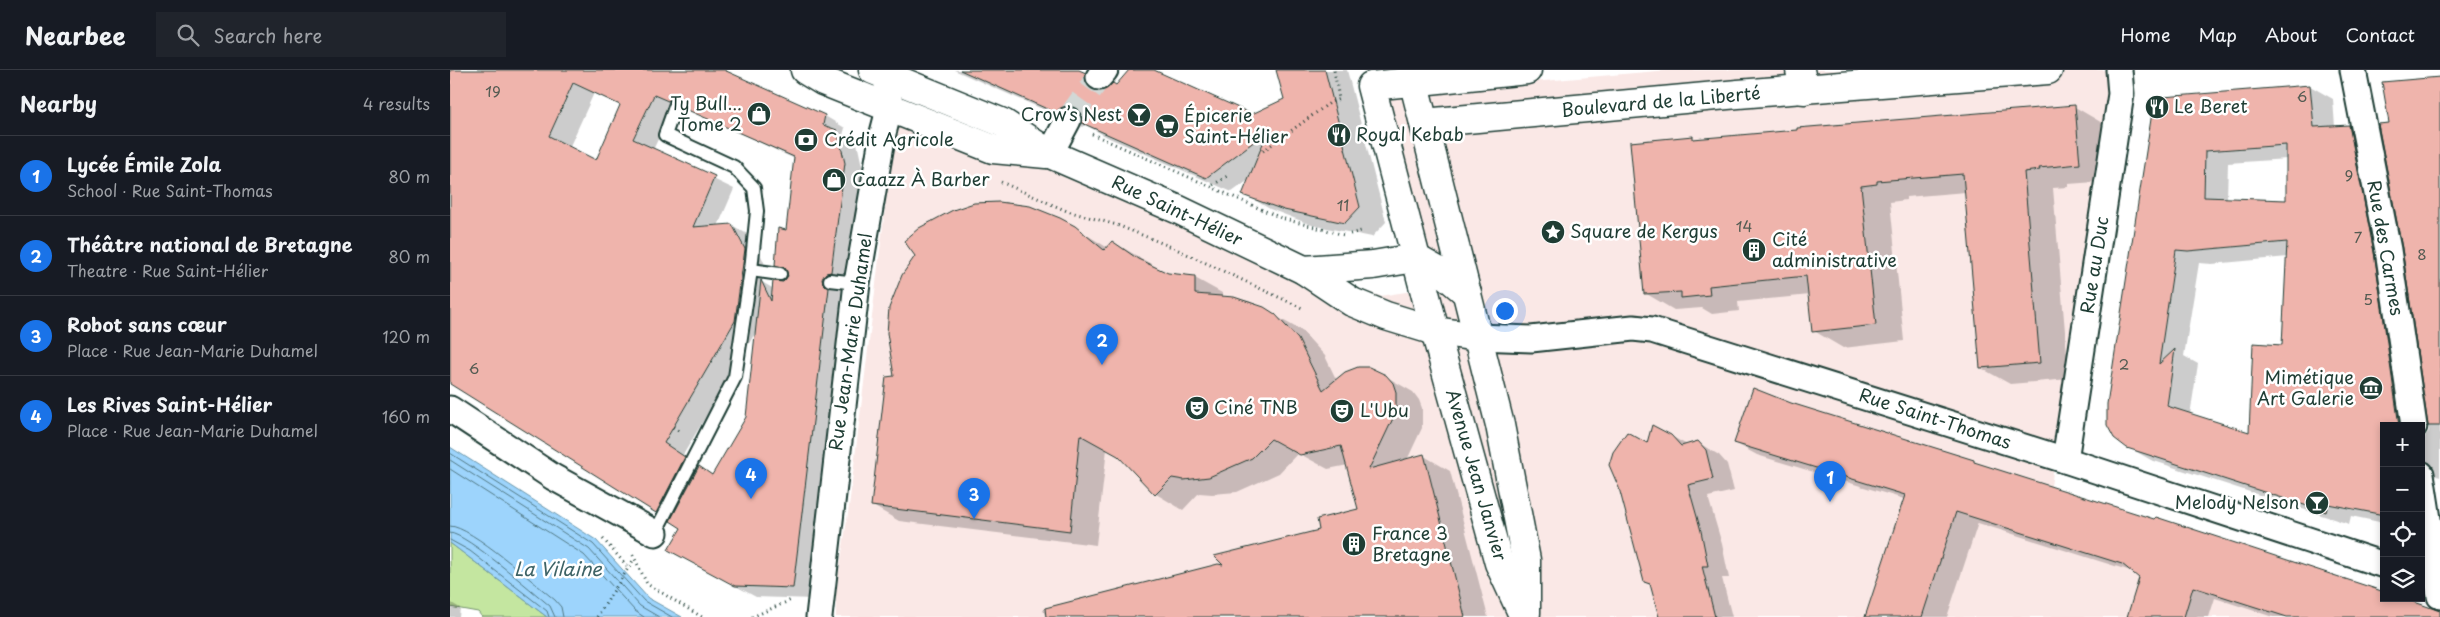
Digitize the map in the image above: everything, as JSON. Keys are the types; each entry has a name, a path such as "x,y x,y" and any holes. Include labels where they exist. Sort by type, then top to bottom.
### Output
{"main road":[{"name":"Rue Saint-Hélier","path":"805,70 823,81 890,106 993,149 1050,154"},
{"path":"1372,78 1527,70"},
{"name":"Boulevard de la Liberté","path":"1424,123 1802,80 2048,70"},
{"name":"Rue Saint-Hélier","path":"880,71 1003,123 1050,154 1179,210 1304,270 1352,302 1386,316 1435,331"},
{"name":"Avenue Jean Janvier","path":"1410,75 1468,293 1500,425 1526,560 1525,617"},
{"name":"Avenue Jean Janvier","path":"1372,78 1435,331 1499,563 1525,617"},
{"name":"Rue Saint-Hélier","path":"1304,270 1373,265 1416,258"},
{"path":"1416,258 1448,276 1468,293"},
{"path":"1435,331 1478,336"}],"street":[{"name":"Rue au Duc","path":"2065,460 2121,94 2119,70"},
{"name":"Rue des Carmes","path":"2353,70 2388,250 2413,422"},
{"name":"Rue Jean-Marie Duhamel","path":"819,617 857,283 883,133 890,106 880,71"},
{"path":"1050,154 1068,120"},
{"name":"Rue Saint-Thomas","path":"1478,336 1531,339 1633,328 1652,330 2065,460 2380,564"},
{"path":"450,409 553,477 655,533"},
{"path":"2425,509 2432,570 2440,596"}],"lane":[{"path":"655,533 735,377 751,270 756,210 754,188 734,167 665,135 676,104"},
{"path":"751,270 780,274"},
{"path":"830,280 857,283"}],"path":[{"path":"1263,151 1331,102 1339,99 1334,70"},
{"path":"1229,175 1212,186 1282,218 1344,235 1361,231"},
{"path":"993,177 1034,198 1067,211 1117,225 1191,255 1310,312"},
{"path":"597,617 634,559 647,584 702,617"},
{"path":"752,617 798,597"}],"shaded area":[{"path":"1669,70 2111,70 2112,84 2051,486 2154,519 2156,517 2373,588 2380,591 2380,602 2415,602 2418,617 836,617 836,592 849,507 893,143 905,108 1255,254 1380,296 1438,287 1386,95"}],"green space":[{"path":"450,543 547,617 482,617 478,612 450,607"}],"water":[{"name":"La Vilaine","path":"450,447 596,540 648,598 682,617 547,617 450,543"}],"building":[{"path":"450,70 724,70 825,115 823,125 837,130 845,163 831,272 826,273 822,279 823,284 829,288 793,588 735,586 668,550 681,528 670,521 699,466 712,475 746,417 761,280 771,301 773,281 783,282 788,276 785,268 775,265 778,228 786,230 794,157 683,108 684,102 678,96 668,101 654,95 633,139 715,176 693,227 732,224 745,249 735,321 664,443 685,457 656,513 450,384","holes":["573,83 620,105 596,160 549,136"]},
{"path":"960,70 1079,70 1086,73 1086,82 1090,88 1097,91 1104,90 1113,83 1116,85 1129,70 1154,70 1252,114 1284,99 1276,70 1325,70 1360,207 1345,223 1284,210 1242,195 1268,131 1206,178 1082,123 1080,113 1074,107 1067,106 1056,113"},
{"path":"2440,77 2440,426 2428,426 2402,248 2378,124 2389,123 2382,82"},
{"path":"2310,85 2314,127 2349,125 2374,252 2398,422 2380,422 2380,514 2328,504 2326,512 2127,448 2114,438 2107,425 2107,404 2153,106 2163,97","holes":["2286,145 2286,200 2204,197 2205,151","2287,242 2282,345 2253,343 2249,432 2167,406 2175,349 2159,364 2176,250 2188,251"]},
{"name":"Cité administrative","path":"2075,105 2080,164 2039,168 2040,170 2024,172 2040,363 1980,368 1963,174 1877,181 1877,184 1861,186 1876,325 1812,332 1806,276 1709,286 1710,295 1681,298 1681,292 1644,294 1630,142 1693,136 1693,139 1797,130 1797,128"},
{"path":"999,202 1030,206 1060,218 1075,226 1104,250 1112,241 1138,259 1168,273 1195,276 1195,294 1234,297 1264,307 1275,314 1298,339 1323,390 1345,372 1358,367 1369,367 1386,375 1393,383 1396,392 1396,412 1369,469 1424,454 1465,617 1046,617 1045,608 1218,564 1223,565 1214,556 1319,530 1317,519 1358,509 1341,446 1300,455 1271,439 1252,458 1209,477 1184,480 1172,478 1155,495 1118,456 1080,435 1070,531 871,506 886,377 894,376 887,333 889,308 902,275 915,256 904,241 919,228 953,210 974,203"},
{"path":"1753,388 1791,403 2154,519 2156,517 2373,588 2380,591 2380,602 2414,602 2440,611 2440,617 2287,617 2193,587 2184,617 2127,617 2139,578 2122,564 1956,512 1922,617 1865,617 1905,495 1734,443"},
{"path":"1652,425 1671,435 1681,446 1698,441 1706,450 1713,479 1688,485 1701,531 1708,566 1702,566 1715,617 1659,617 1650,584 1644,582 1619,488 1609,465 1613,452 1627,432 1647,443"}],"tunnel":[{"path":"1068,120 1099,77"}],"place":[{"name":"Le Beret","path":"2157,107"},
{"name":"Ty Bull... Tome 2","path":"759,114"},
{"name":"Crow’s Nest","path":"1139,115"},
{"name":"Épicerie Saint-Hélier","path":"1167,126"},
{"name":"Royal Kebab","path":"1339,135"},
{"name":"Crédit Agricole","path":"806,140"},
{"name":"Caazz À Barber","path":"834,180"},
{"name":"Square de Kergus","path":"1553,232"},
{"name":"Cité administrative","path":"1754,250"},
{"name":"Théâtre national de Bretagne","path":"1102,365"},
{"name":"Mimétique Art Galerie","path":"2371,388"},
{"name":"Ciné TNB","path":"1197,408"},
{"name":"L'Ubu","path":"1342,411"},
{"name":"Les Rives Saint-Hélier","path":"751,499"},
{"name":"Lycée Émile Zola","path":"1830,502"},
{"name":"Melody Nelson","path":"2317,503"},
{"name":"Robot sans cœur","path":"974,519"},
{"name":"France 3 Bretagne","path":"1354,544"}]}
